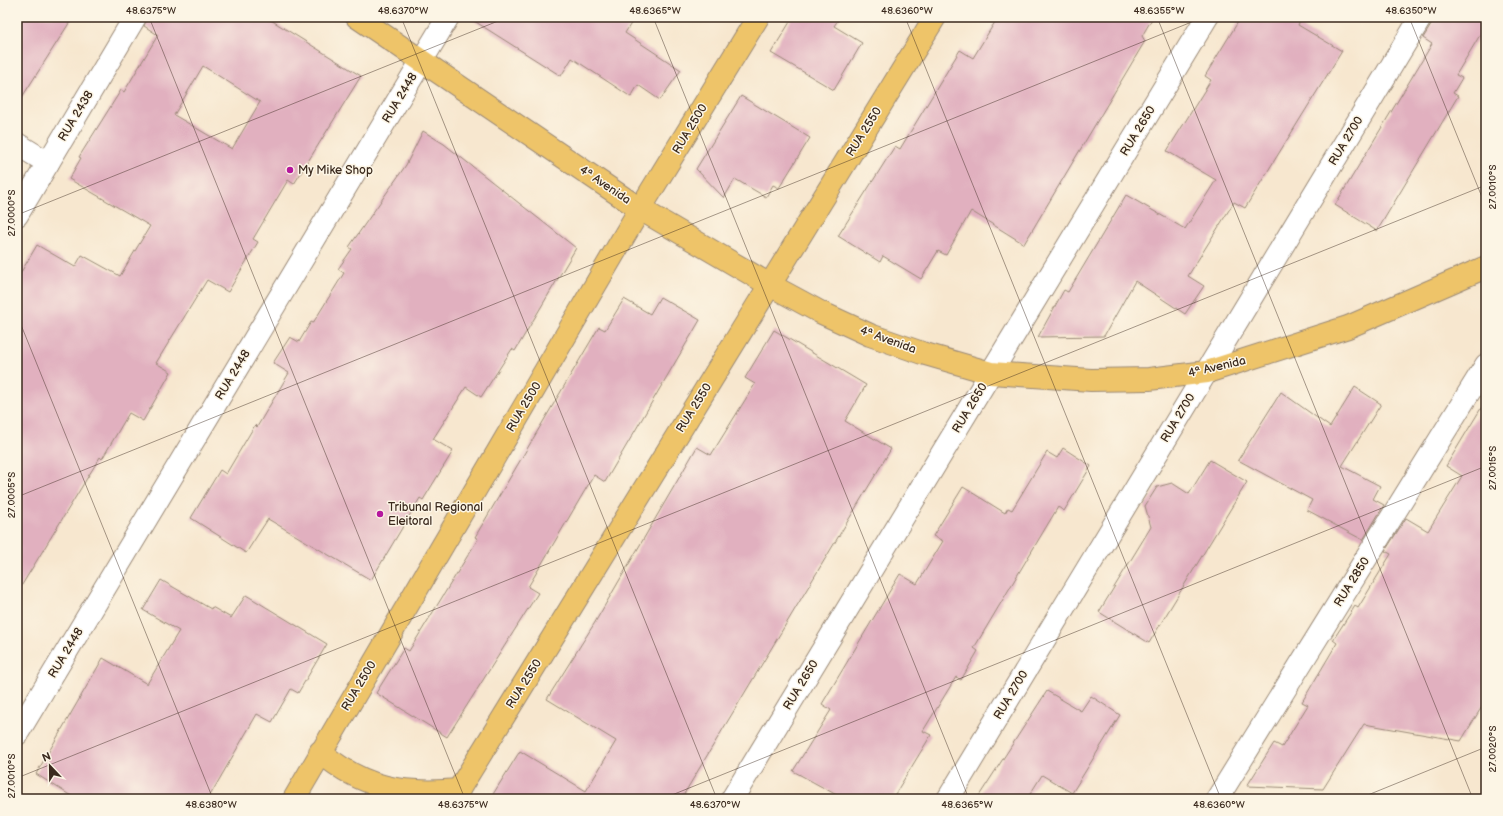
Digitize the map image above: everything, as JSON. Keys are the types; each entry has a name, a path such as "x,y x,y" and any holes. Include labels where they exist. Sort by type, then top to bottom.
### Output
{"main road":[{"name":"4ª Avenida","path":"357,17 640,209 770,285 820,312 870,335 922,353 991,373 1091,380 1149,379 1207,372 1274,352 1348,327 1486,267"},
{"name":"RUA 2500","path":"294,799 320,752 640,209 758,17"},
{"name":"RUA 2550","path":"456,795 935,17"},
{"path":"320,752 337,767 361,780 394,789 456,795"}],"street":[{"name":"RUA 2438","path":"17,215 135,17"},
{"name":"RUA 2448","path":"17,734 448,17"},
{"name":"RUA 2650","path":"732,799 1207,17"},
{"name":"RUA 2700","path":"948,799 1422,17"},
{"path":"17,144 48,164"},
{"name":"RUA 2850","path":"1217,799 1486,365"}],"building":[{"path":"17,17 73,17 17,105"},
{"path":"147,17 266,17 361,76 294,184 288,180 253,239 258,242 228,292 207,280 156,363 171,372 143,421 129,413 102,459 100,457 17,593 17,279 37,245 75,267 82,255 120,276 150,226 69,179 81,158 79,157 121,90 124,92 158,35 144,26","holes":["203,66 260,102 232,149 174,115"]},
{"path":"468,17 635,17 625,33 681,70 660,100 638,85 631,97 572,58 561,76"},
{"path":"793,17 840,17 834,26 862,43 834,90 771,53"},
{"path":"998,17 1153,17 1142,36 1145,41 1024,244 971,211 946,255 938,251 921,279 883,256 880,262 838,236 895,146 900,149 960,50 973,58"},
{"path":"1241,17 1302,17 1298,25 1342,51 1245,208 1234,202 1188,276 1204,286 1185,314 1135,281 1104,336 1038,337 1064,290 1068,292 1126,195 1185,229 1216,180 1167,151 1211,80 1205,76"},
{"path":"1436,17 1486,17 1486,25 1456,75 1462,78 1453,93 1458,96 1377,231 1335,205 1432,44 1423,38"},
{"path":"741,96 810,138 779,188 773,185 766,197 735,179 724,198 696,169"},
{"path":"423,131 444,144 576,248 515,351 512,349 481,397 466,387 433,439 453,451 423,500 420,498 371,580 268,519 246,553 191,518 220,470 226,474 255,425 257,427 289,373 273,363 290,337 299,342 311,322 313,323 344,273 338,269 352,249 349,247 406,165"},
{"path":"660,297 700,320 605,482 594,475 528,587 538,593 447,737 376,693 404,648 409,651 478,539 475,537 599,327 605,330 624,299 650,314"},
{"path":"774,330 866,385 845,421 891,449 681,799 490,799 520,751 586,791 616,741 547,699 594,624 697,447 711,455 755,384 745,378"},
{"path":"1355,387 1381,404 1342,466 1380,486 1373,499 1384,505 1363,540 1307,510 1312,500 1238,460 1281,392 1330,427"},
{"path":"1486,400 1486,700 1461,741 1364,724 1323,789 1247,786 1274,743 1282,747 1308,705 1302,702 1337,643 1333,640 1355,606 1358,608 1391,554 1385,551 1406,518 1428,531 1462,476 1446,466"},
{"path":"1063,448 1091,466 1064,511 1058,507 974,648 978,651 961,680 956,677 923,731 931,735 892,799 844,799 793,771 831,710 822,704 900,574 917,584 943,541 933,536 963,487 1005,513 1008,508 1012,510 1047,452 1057,458"},
{"path":"1210,460 1247,482 1149,643 1099,612 1151,527 1145,506 1157,487 1172,483 1189,494"},
{"path":"161,580 211,609 212,607 231,618 246,595 327,644 298,693 291,689 272,722 257,714 208,799 76,799 36,774 103,658 147,684 179,631 143,610"},
{"path":"1047,691 1081,711 1091,696 1120,715 1072,793 1042,775 1027,799 977,799"}],"place":[{"name":"My Mike Shop","path":"290,170"},
{"name":"Tribunal Regional Eleitoral","path":"380,514"}]}
